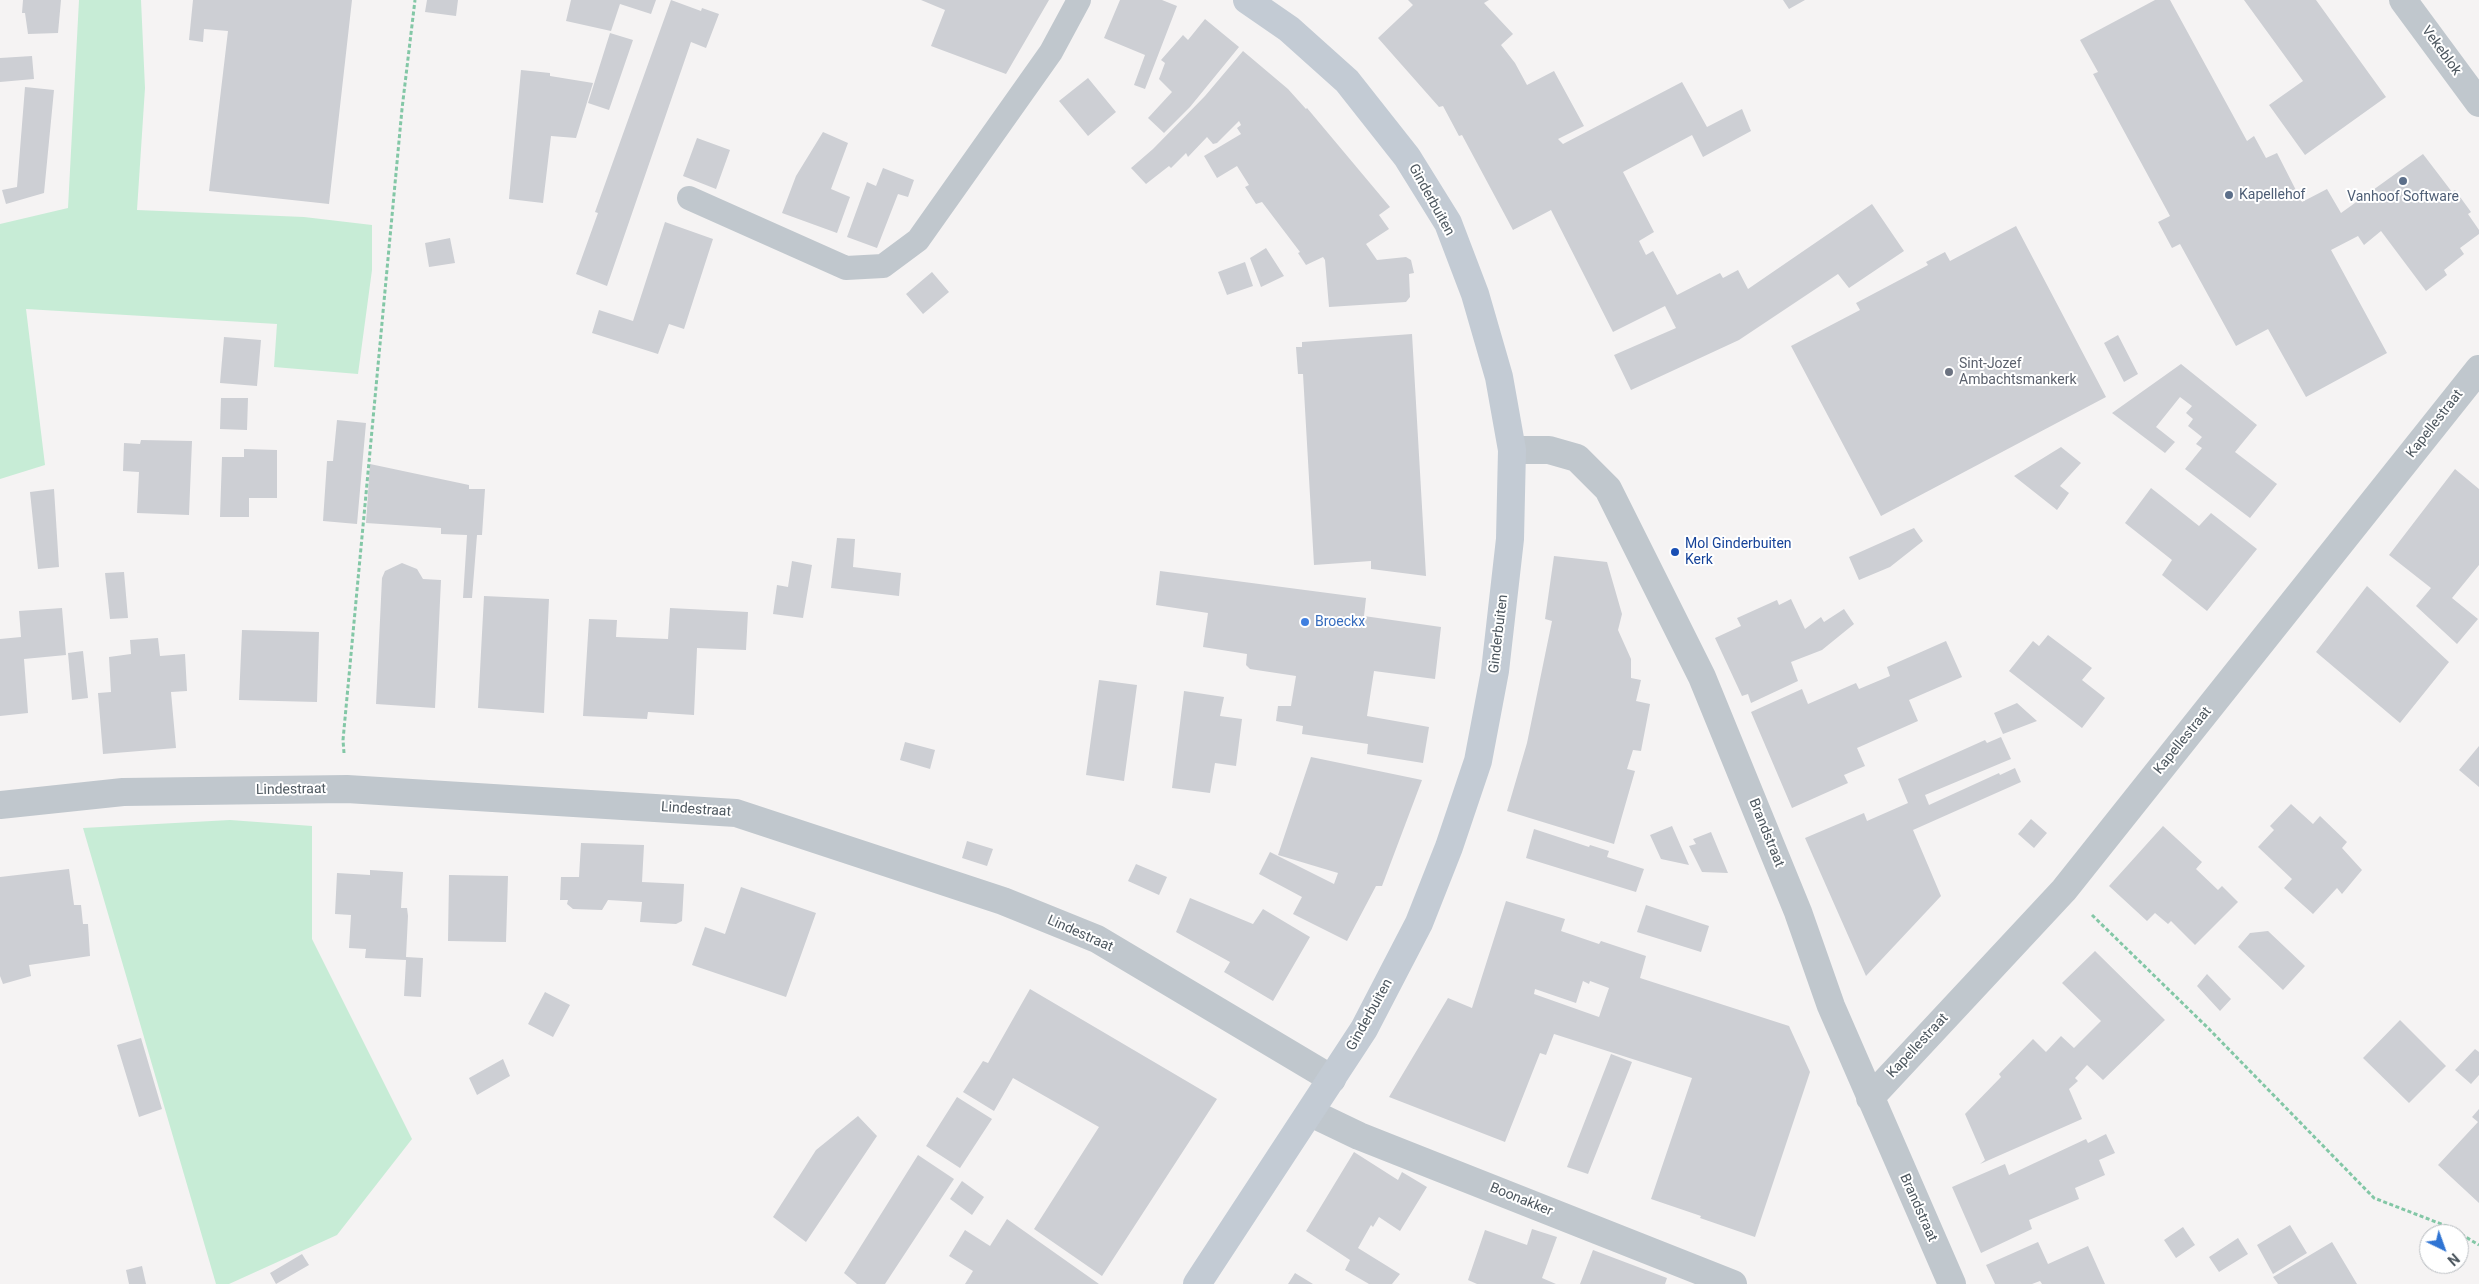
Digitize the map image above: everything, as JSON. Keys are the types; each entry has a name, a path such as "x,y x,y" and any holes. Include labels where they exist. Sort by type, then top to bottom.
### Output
{"main road":[{"name":"Ginderbuiten","path":"1197,1284 1364,1030 1419,923 1449,846 1478,761 1498,652 1510,539 1512,450 1499,377 1475,294 1448,224 1407,157 1348,82 1289,29 1247,0"}],"street":[{"name":"Vekeblok","path":"2403,0 2479,103"},
{"name":"Kapellestraat","path":"1870,1098 2064,890 2479,368"},
{"name":"Brandstraat","path":"1512,450 1549,450 1578,458 1608,489 1702,677 1798,912 1831,1006 1952,1284"},
{"name":"Lindestraat","path":"0,805 123,792 347,789 736,813 1003,901 1097,939 1332,1079"},
{"name":"Boonakker","path":"1311,1113 1359,1136 1733,1284"}],"lane":[{"path":"689,198 846,268 883,266 918,240 1051,52 1079,0"}],"path":[{"path":"347,789 343,740 401,119 415,0"},
{"path":"2064,890 2096,918 2208,1028 2374,1198 2449,1227 2479,1245"}],"green space":[{"path":"79,0 141,0 145,88 137,210 304,217 372,225 372,270 358,374 274,367 277,324 26,309 45,465 0,479 0,224 68,208"},
{"path":"230,820 312,826 312,939 412,1139 337,1235 229,1284 216,1284 83,828"}],"building":[{"path":"23,0 61,0 58,33 28,34 25,13 22,13"},
{"path":"193,0 352,0 329,204 209,191 228,31 204,29 203,42 189,40"},
{"path":"427,0 458,0 456,16 425,12"},
{"path":"571,0 656,0 651,14 620,4 611,31 566,21"},
{"path":"671,0 701,11 702,8 719,14 706,48 691,42 607,286 576,274 598,213 595,212"},
{"path":"921,0 1049,0 1006,74 931,46 945,10"},
{"path":"1120,0 1162,0 1177,6 1145,89 1134,85 1145,55 1104,38"},
{"path":"1408,0 1489,0 1484,3 1513,34 1501,45 1515,63 1527,85 1554,71 1584,126 1558,139 1563,144 1682,82 1707,127 1742,109 1751,131 1703,157 1692,135 1623,172 1654,232 1639,241 1646,255 1653,251 1677,295 1720,273 1723,278 1738,270 1748,289 1872,204 1904,251 1849,288 1838,274 1739,340 1631,390 1614,355 1676,328 1665,306 1613,332 1551,210 1513,230 1462,135 1459,136 1443,106 1439,107 1378,38 1413,5"},
{"path":"1783,0 1805,0 1789,9"},
{"name":"Kapellehof","path":"2155,0 2170,0 2247,141 2254,136 2266,158 2277,153 2302,202 2327,189 2341,213 2423,154 2452,192 2455,190 2471,212 2468,214 2479,230 2479,234 2460,248 2464,254 2444,270 2447,275 2426,291 2381,231 2364,245 2358,236 2331,250 2387,353 2306,397 2268,329 2236,346 2180,244 2172,248 2158,222 2170,216 2093,74 2098,72 2080,40"},
{"path":"2244,0 2316,0 2386,97 2305,155 2269,105 2303,81"},
{"path":"1205,19 1239,47 1190,107 1164,133 1148,118 1172,92 1159,79 1165,63 1161,60 1183,35 1188,40"},
{"path":"610,33 633,40 609,110 588,103"},
{"path":"1243,51 1288,89 1307,108 1390,207 1379,215 1389,229 1366,244 1377,260 1406,257 1411,260 1414,273 1409,274 1410,297 1406,302 1329,307 1325,260 1323,257 1306,265 1298,253 1300,252 1262,202 1256,204 1245,187 1249,185 1237,166 1217,178 1204,156 1241,134 1237,128 1241,125 1239,121 1217,143 1213,144 1207,137 1188,157 1186,153 1171,168 1169,166 1146,184 1131,168 1153,149 1205,96"},
{"path":"32,56 34,79 0,82 0,58"},
{"path":"521,70 550,73 550,76 593,83 576,138 551,136 543,203 509,199"},
{"path":"1088,78 1116,112 1088,136 1059,101"},
{"path":"25,87 54,90 44,193 6,204 2,190 17,187"},
{"path":"823,132 848,143 831,189 850,197 837,233 782,213 796,176"},
{"path":"697,138 730,150 716,189 683,176"},
{"path":"883,168 914,180 908,197 898,194 877,248 847,237 867,182 876,186"},
{"path":"665,222 713,239 684,329 669,324 658,354 592,333 599,310 633,321"},
{"name":"Sint-Jozef Ambachtsmankerk","path":"2016,226 2106,397 1881,516 1791,346 1860,310 1856,303 1928,265 1926,262 1945,252 1950,261"},
{"path":"450,238 455,263 429,267 425,243"},
{"path":"1266,248 1284,276 1261,287 1250,258"},
{"path":"1245,262 1253,286 1227,295 1218,272"},
{"path":"932,272 949,292 923,314 906,294"},
{"path":"1412,334 1426,576 1371,569 1371,561 1314,565 1303,374 1298,374 1296,347 1302,347 1302,342"},
{"path":"2118,335 2138,374 2124,382 2104,343"},
{"path":"224,337 261,340 257,386 220,383"},
{"path":"2181,364 2257,425 2235,452 2277,484 2250,518 2185,469 2202,448 2196,444 2202,437 2188,426 2193,419 2186,413 2192,406 2180,397 2156,427 2175,442 2165,453 2112,413"},
{"path":"221,398 248,398 247,430 220,429"},
{"path":"337,420 366,423 357,524 323,521 327,461 333,461"},
{"path":"141,440 192,441 189,515 137,513 139,472 123,471 124,443 140,444"},
{"path":"2061,447 2081,463 2060,486 2069,493 2057,510 2014,476"},
{"path":"244,449 277,450 277,498 249,498 249,517 220,517 222,457 244,457"},
{"path":"370,464 469,485 469,489 485,489 482,535 477,535 472,598 463,598 467,535 441,534 441,528 366,523"},
{"path":"2455,469 2479,489 2479,565 2452,598 2478,619 2457,644 2416,606 2431,588 2389,555"},
{"path":"2151,488 2199,526 2211,513 2257,549 2207,611 2162,575 2172,560 2125,523"},
{"path":"54,489 59,567 38,569 30,492"},
{"path":"1914,528 1923,541 1890,567 1859,580 1849,557"},
{"path":"837,538 855,539 853,567 901,573 899,596 831,588"},
{"path":"1554,556 1607,562 1622,614 1618,630 1631,659 1631,678 1641,680 1636,701 1650,704 1641,751 1633,750 1627,769 1635,771 1614,844 1507,811 1527,743 1552,621 1545,619"},
{"path":"792,561 812,565 803,618 773,614 777,585 788,587"},
{"path":"402,563 417,569 423,579 441,580 435,708 376,704 382,578 385,571"},
{"name":"Broeckx","path":"1160,571 1366,598 1364,616 1441,627 1435,679 1374,671 1367,716 1429,727 1423,763 1367,754 1368,744 1302,734 1303,726 1276,721 1278,706 1291,706 1296,676 1250,669 1246,665 1247,654 1203,647 1208,613 1156,605"},
{"path":"124,572 128,618 110,619 105,573"},
{"path":"2367,586 2449,662 2400,723 2316,652"},
{"path":"484,596 549,599 544,713 478,708"},
{"path":"1791,599 1805,629 1821,617 1824,622 1844,609 1854,624 1822,650 1791,662 1798,681 1751,703 1748,694 1742,696 1715,638 1741,626 1737,618 1777,600 1779,605"},
{"path":"62,608 66,655 24,659 28,713 0,716 0,639 21,637 19,611"},
{"path":"670,608 748,612 746,650 697,648 694,715 648,712 647,719 583,716 589,619 617,620 616,637 668,639"},
{"path":"242,630 319,632 317,702 239,700"},
{"path":"2048,635 2092,668 2082,680 2105,698 2082,728 2009,671 2033,641 2039,646"},
{"path":"158,638 160,656 185,654 187,691 171,692 176,748 103,754 98,693 111,692 109,657 131,654 130,640"},
{"path":"1946,641 1962,677 1909,700 1918,721 1857,748 1865,766 1844,775 1848,783 1792,808 1751,712 1802,689 1808,704 1856,683 1859,689 1890,676 1887,667"},
{"path":"83,651 88,698 72,700 68,653"},
{"path":"1099,680 1137,685 1124,781 1086,775"},
{"path":"1184,691 1224,697 1220,716 1242,719 1236,766 1215,763 1210,793 1172,788"},
{"path":"2017,703 2037,721 2003,734 1994,713"},
{"path":"2001,737 2011,759 1925,795 1929,805 1999,773 2000,775 2015,768 2021,782 1913,830 1941,896 1866,976 1805,838 1864,813 1867,821 1908,803 1898,779 1985,740 1987,743"},
{"path":"905,742 935,750 930,769 900,760"},
{"path":"2479,746 2479,787 2459,770"},
{"path":"1311,757 1422,780 1382,886 1376,886 1347,941 1293,914 1302,897 1259,874 1270,852 1334,884 1338,873 1278,855"},
{"path":"2291,804 2313,824 2320,816 2347,842 2342,848 2362,870 2342,894 2337,888 2313,914 2284,888 2292,879 2258,847 2274,830 2270,826"},
{"path":"2031,819 2047,833 2034,848 2018,834"},
{"path":"1672,826 1689,865 1661,859 1650,835"},
{"path":"2163,826 2202,862 2196,869 2218,890 2222,886 2238,902 2195,945 2171,921 2168,924 2155,913 2147,921 2109,886"},
{"path":"1534,829 1589,847 1590,845 1609,851 1607,857 1644,869 1636,892 1526,858"},
{"path":"1711,832 1728,873 1702,872 1689,846 1696,844 1693,839"},
{"path":"967,841 993,849 987,866 962,858"},
{"path":"581,843 644,845 642,882 684,884 682,921 676,924 640,922 642,902 608,900 602,910 573,909 567,904 568,900 560,900 561,877 579,877"},
{"path":"1136,864 1167,877 1159,895 1128,881"},
{"path":"69,869 74,905 81,905 83,924 88,924 90,956 29,965 31,976 3,984 0,976 0,877"},
{"path":"370,870 403,872 401,908 407,908 408,916 406,957 423,958 421,997 404,996 406,960 365,958 366,949 349,948 351,915 335,914 337,873 370,875"},
{"path":"449,875 508,876 506,942 448,941"},
{"path":"741,887 816,913 786,997 692,965 705,927 725,934"},
{"path":"1190,898 1253,924 1263,909 1310,937 1273,1001 1224,972 1230,962 1176,932"},
{"path":"1506,901 1565,919 1561,931 1599,944 1601,941 1646,956 1640,978 1789,1026 1810,1072 1755,1237 1651,1199 1692,1078 1554,1034 1546,1055 1540,1053 1505,1142 1389,1097 1448,998 1472,1008","holes":["1583,981 1589,984 1590,981 1609,988 1599,1017 1534,994 1535,989 1576,1003"]},
{"path":"1646,905 1709,926 1701,952 1637,932"},
{"path":"2268,931 2305,966 2283,990 2238,947 2250,933"},
{"path":"2095,951 2165,1020 2103,1080 2087,1065 2075,1078 2078,1081 2069,1089 2082,1119 1980,1164 1985,1160 1965,1114 2001,1077 1999,1074 2033,1039 2046,1052 2061,1036 2074,1048 2101,1021 2062,983"},
{"path":"2207,974 2231,999 2220,1011 2197,986"},
{"path":"1030,989 1217,1099 1102,1276 1034,1229 1099,1127 1013,1078 994,1111 963,1092 983,1061 988,1063"},
{"path":"545,992 570,1005 553,1037 528,1024"},
{"path":"2400,1020 2446,1066 2409,1103 2363,1058"},
{"path":"141,1038 162,1109 139,1117 117,1045"},
{"path":"2475,1049 2479,1052 2479,1075 2471,1084 2455,1070"},
{"path":"1611,1054 1632,1062 1588,1174 1567,1167"},
{"path":"503,1059 510,1076 477,1095 469,1078"},
{"path":"957,1097 992,1119 960,1168 926,1146"},
{"path":"2479,1109 2479,1203 2438,1165 2478,1122 2472,1117"},
{"path":"858,1116 877,1136 806,1242 773,1217 816,1150"},
{"path":"2106,1134 2115,1153 2099,1160 2105,1175 2075,1188 2079,1199 2029,1220 2032,1229 1981,1253 1952,1187 2005,1164 2009,1175 2086,1139 2088,1143"},
{"path":"1354,1152 1398,1180 1402,1172 1427,1187 1400,1231 1379,1217 1373,1227 1371,1225 1358,1248 1400,1274 1392,1284 1369,1284 1345,1270 1350,1260 1306,1231"},
{"path":"918,1155 954,1179 885,1284 857,1284 844,1273"},
{"path":"962,1181 984,1197 972,1215 950,1199"},
{"path":"1007,1219 1099,1284 965,1284 973,1271 949,1256 965,1230 990,1246"},
{"path":"2290,1225 2307,1253 2273,1274 2257,1245"},
{"path":"2183,1227 2195,1245 2176,1258 2164,1240"},
{"path":"1532,1229 1557,1237 1542,1278 1556,1284 1477,1284 1468,1280 1485,1230 1527,1245"},
{"path":"2238,1238 2248,1254 2219,1272 2209,1257"},
{"path":"2038,1242 2048,1264 2088,1246 2105,1284 2042,1284 2040,1281 2032,1284 1995,1284 1986,1265"},
{"path":"2332,1242 2357,1284 2278,1284 2273,1277"},
{"path":"1593,1250 1667,1278 1665,1284 1580,1284"},
{"path":"302,1254 309,1265 276,1284 270,1273"},
{"path":"142,1266 146,1284 129,1284 126,1270"},
{"path":"1295,1273 1313,1284 1288,1284"}],"place":[{"name":"Vanhoof Software","path":"2403,181"},
{"name":"Kapellehof","path":"2229,195"},
{"name":"Sint-Jozef Ambachtsmankerk","path":"1949,372"},
{"name":"Mol Ginderbuiten Kerk","path":"1675,552"},
{"name":"Broeckx","path":"1305,622"}]}
